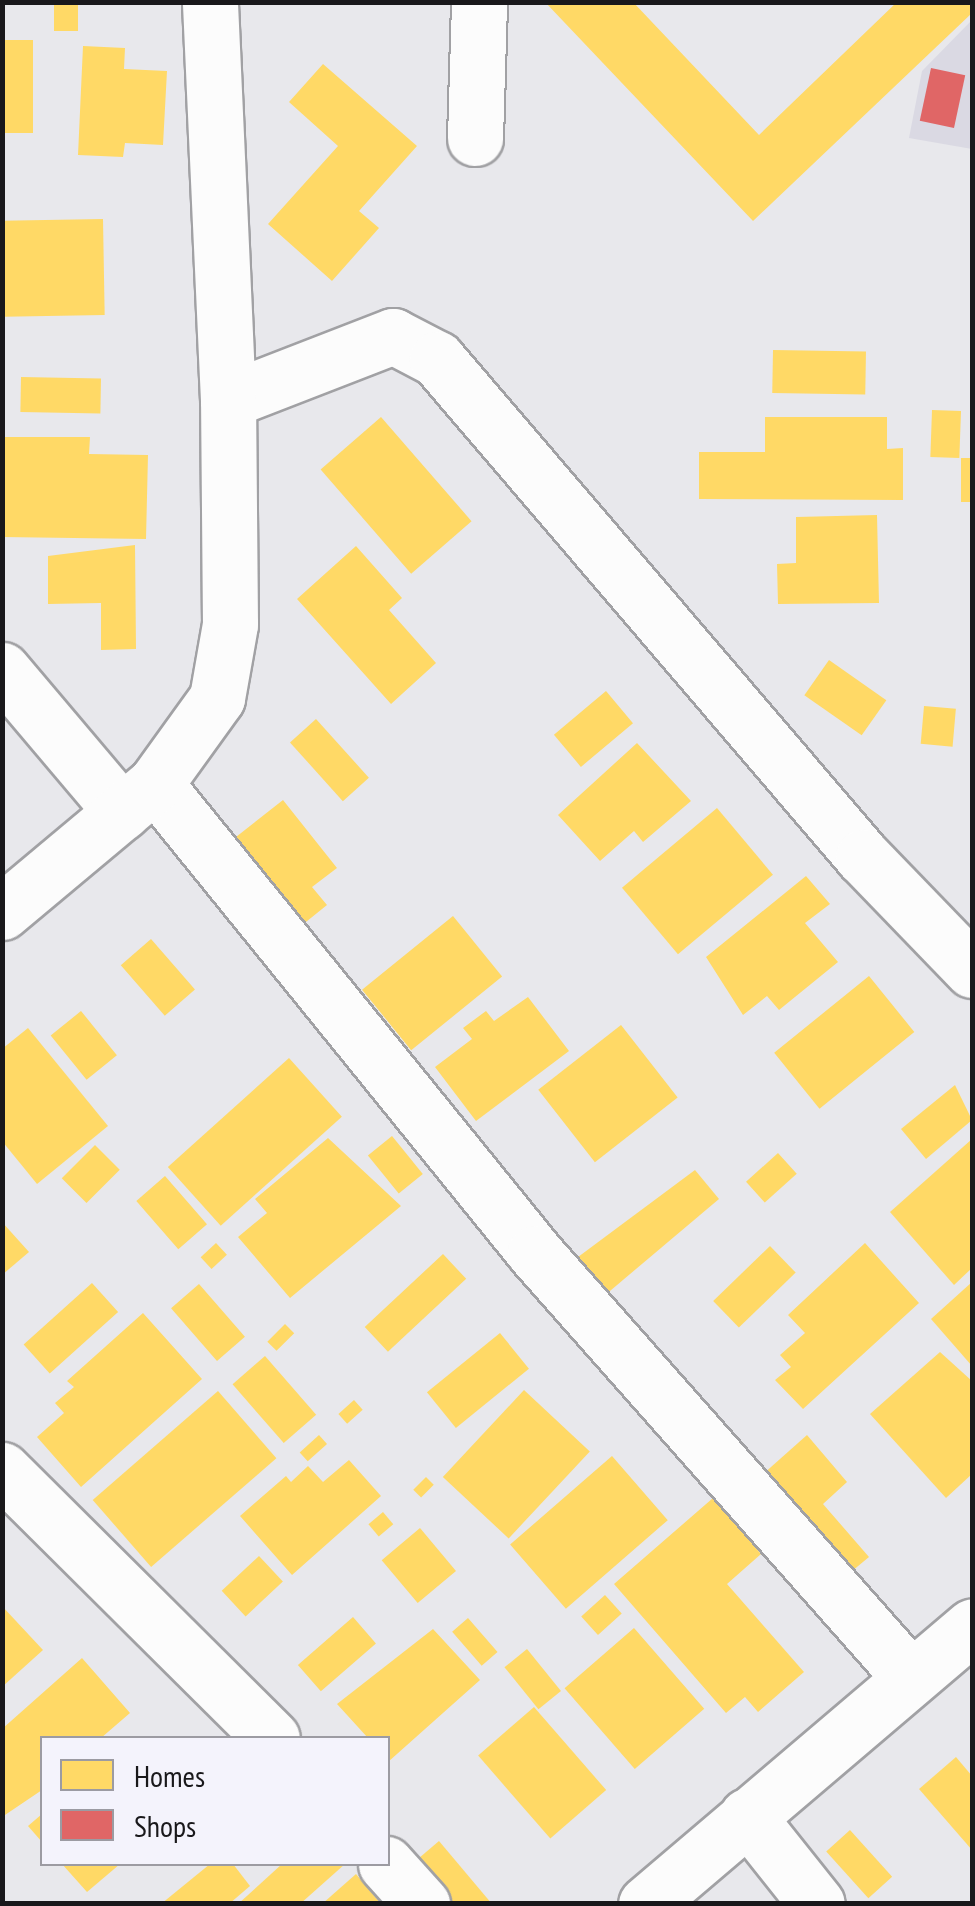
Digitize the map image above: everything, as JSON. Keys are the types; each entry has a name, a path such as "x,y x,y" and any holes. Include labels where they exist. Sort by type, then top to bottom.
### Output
{"street":[{"path":"2,912 138,798 217,698 230,624 228,400 210,2"},
{"path":"475,138 479,2"},
{"path":"228,400 393,336 437,359 863,857 972,970"},
{"path":"2,670 138,798 910,1678"},
{"path":"2,1470 270,1736"},
{"path":"646,1904 972,1627"},
{"path":"746,1816 817,1904"},
{"path":"388,1866 422,1904"}],"shaded area":[{"path":"972,20 972,149 909,138 922,71"}],"building: Homes":[{"path":"54,2 78,2 78,31 54,31"},
{"path":"545,2 633,2 759,135 897,2 972,2 972,13 753,221"},
{"path":"2,40 33,40 33,133 2,133"},
{"path":"83,46 125,48 124,69 167,71 163,145 125,143 123,157 78,155"},
{"path":"323,64 417,146 359,211 379,228 332,281 268,224 338,146 289,102"},
{"path":"103,219 105,315 4,317 2,221"},
{"path":"773,350 866,352 865,395 772,393"},
{"path":"21,377 101,378 100,413 20,412"},
{"path":"932,410 961,411 959,458 930,457"},
{"path":"381,417 472,521 411,574 321,469"},
{"path":"765,417 887,417 887,449 903,448 903,500 699,499 699,452 765,452"},
{"path":"5,437 90,437 89,454 148,455 146,539 2,537"},
{"path":"961,458 972,458 972,502 961,502"},
{"path":"877,515 879,603 778,604 777,564 796,563 796,517"},
{"path":"135,545 136,649 101,650 101,603 48,604 48,556"},
{"path":"356,546 402,598 389,610 436,663 391,704 297,599"},
{"path":"829,660 886,700 862,735 804,695"},
{"path":"606,691 633,723 581,767 554,735"},
{"path":"924,706 956,709 953,747 921,744"},
{"path":"316,719 369,778 343,801 290,742"},
{"path":"637,743 691,801 643,842 634,831 600,861 558,815"},
{"path":"283,800 337,868 312,887 327,905 291,934 222,848"},
{"path":"717,808 773,875 678,954 622,888"},
{"path":"806,876 830,904 805,923 838,962 779,1010 767,996 743,1015 706,957"},
{"path":"453,916 502,977 411,1050 362,990"},
{"path":"151,939 195,990 165,1016 121,965"},
{"path":"869,976 914,1032 819,1109 774,1053"},
{"path":"528,997 569,1051 476,1121 435,1067 472,1039 463,1028 486,1011 494,1021"},
{"path":"81,1011 117,1055 87,1080 51,1036"},
{"path":"621,1025 678,1097 595,1162 538,1090"},
{"path":"28,1028 108,1126 37,1184 2,1141 2,1049"},
{"path":"289,1058 342,1117 221,1226 168,1167"},
{"path":"955,1085 972,1120 926,1159 901,1129"},
{"path":"392,1136 423,1174 399,1194 368,1156"},
{"path":"328,1138 401,1206 290,1298 238,1237 267,1213 255,1199"},
{"path":"972,1139 972,1268 954,1285 890,1212"},
{"path":"95,1145 120,1170 87,1203 62,1178"},
{"path":"778,1153 797,1174 765,1203 746,1182"},
{"path":"695,1170 719,1199 604,1296 574,1260"},
{"path":"165,1176 207,1224 178,1249 136,1201"},
{"path":"2,1222 29,1252 2,1275"},
{"path":"216,1243 227,1255 212,1269 201,1257"},
{"path":"865,1243 919,1303 803,1409 775,1380 791,1367 780,1355 805,1333 788,1315"},
{"path":"770,1246 796,1273 739,1327 713,1301"},
{"path":"443,1254 466,1279 388,1352 365,1327"},
{"path":"972,1282 972,1366 931,1319"},
{"path":"92,1283 118,1312 50,1374 24,1345"},
{"path":"199,1284 245,1337 217,1361 171,1308"},
{"path":"143,1313 202,1379 81,1487 37,1437 64,1413 55,1403 74,1387 67,1381"},
{"path":"285,1324 294,1333 277,1351 267,1342"},
{"path":"500,1333 529,1369 456,1428 427,1392"},
{"path":"940,1352 972,1381 972,1474 946,1498 870,1414"},
{"path":"265,1356 316,1415 284,1443 233,1384"},
{"path":"524,1390 590,1451 509,1538 443,1477"},
{"path":"218,1391 276,1458 151,1567 93,1500"},
{"path":"354,1400 363,1410 347,1424 338,1414"},
{"path":"319,1435 327,1444 308,1461 300,1452"},
{"path":"807,1435 847,1482 823,1504 869,1557 840,1581 754,1482"},
{"path":"612,1456 668,1520 566,1609 510,1545"},
{"path":"349,1460 381,1496 292,1575 240,1516 286,1476 291,1482 308,1466 323,1482"},
{"path":"426,1477 434,1485 421,1498 413,1490"},
{"path":"713,1498 761,1554 727,1584 804,1672 758,1712 745,1697 726,1713 614,1584"},
{"path":"383,1512 393,1524 379,1536 368,1524"},
{"path":"420,1528 456,1571 418,1603 382,1560"},
{"path":"259,1556 283,1582 246,1616 222,1591"},
{"path":"605,1595 622,1614 598,1635 581,1616"},
{"path":"2,1606 43,1650 2,1687"},
{"path":"353,1617 376,1643 321,1691 298,1665"},
{"path":"468,1618 498,1652 482,1666 452,1632"},
{"path":"634,1628 704,1709 635,1769 565,1688"},
{"path":"433,1629 480,1680 390,1760 390,1736 366,1736 337,1704"},
{"path":"527,1649 561,1691 538,1709 504,1667"},
{"path":"82,1658 130,1713 103,1736 40,1736 40,1791 2,1817 2,1729"},
{"path":"534,1707 606,1790 550,1839 478,1756"},
{"path":"956,1757 972,1776 972,1850 919,1789"},
{"path":"40,1816 40,1840 28,1826"},
{"path":"850,1830 892,1877 868,1898 826,1851"},
{"path":"439,1841 492,1904 445,1904 412,1864"},
{"path":"64,1866 118,1866 87,1892"},
{"path":"208,1866 235,1866 250,1886 229,1904 161,1904"},
{"path":"280,1866 343,1866 300,1904 238,1904"},
{"path":"356,1874 381,1904 322,1904"}],"building: Shops":[{"path":"931,68 965,75 954,128 920,121"}]}
